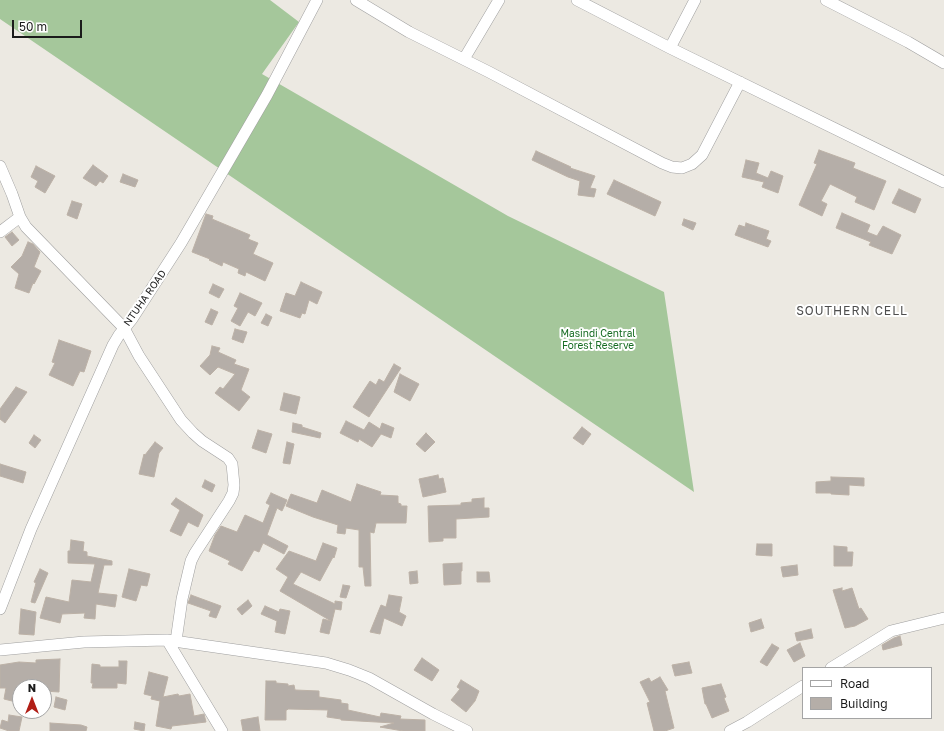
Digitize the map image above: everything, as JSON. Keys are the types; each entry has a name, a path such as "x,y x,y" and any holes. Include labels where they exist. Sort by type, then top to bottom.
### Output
{"street":[{"name":"NTUHA ROAD","path":"0,609 31,529 62,462 107,357 119,335 132,319 168,264 211,192 267,95 317,0"},
{"path":"356,0 409,32 672,167 682,168 692,164 702,155 740,82"},
{"path":"464,59 499,0"},
{"path":"577,0 670,48 944,182"},
{"path":"670,48 695,0"},
{"path":"826,0 908,42 944,63"},
{"path":"0,166 20,217 31,232 124,328 139,356 181,420 202,441 228,458 233,467 233,493 191,561 171,641 222,731"},
{"path":"0,232 20,217"},
{"path":"833,667 891,631 944,618"},
{"path":"0,650 84,642 171,641 326,663 369,678 433,714 467,731"},
{"path":"730,731 747,722 802,687"}],"green space":[{"name":"Masindi Central Forest Reserve","path":"0,0 270,0 299,22 262,74 508,216 664,292 694,492 0,19"}],"building":[{"path":"819,150 855,163 853,168 886,181 874,210 855,202 857,197 830,184 821,201 827,204 822,216 799,205 817,164 814,163"},
{"path":"536,151 571,167 570,168 595,176 590,188 596,189 594,197 578,195 580,181 532,160"},
{"path":"746,160 759,163 756,173 768,178 771,171 783,176 778,193 762,187 764,182 742,177"},
{"path":"93,165 108,176 103,183 100,181 96,186 83,178"},
{"path":"36,166 55,176 45,193 35,187 38,181 31,177"},
{"path":"123,174 138,180 135,187 120,182"},
{"path":"614,180 661,202 655,216 607,194"},
{"path":"899,189 921,199 915,213 892,203"},
{"path":"72,201 82,204 77,219 67,215"},
{"path":"842,213 870,225 867,232 877,236 883,226 901,235 892,254 869,245 871,242 836,228"},
{"path":"206,214 213,216 212,219 250,235 248,239 258,243 253,254 273,263 265,281 246,272 245,276 238,273 239,269 223,262 222,266 209,260 210,259 192,252"},
{"path":"684,219 696,223 693,230 682,225"},
{"path":"746,223 769,231 766,239 771,241 768,247 735,235 739,225 745,227"},
{"path":"12,232 19,240 12,246 5,237"},
{"path":"28,242 33,244 40,252 34,267 41,271 34,284 33,283 29,293 15,288 19,274 11,267 22,256"},
{"path":"301,282 322,292 317,304 309,300 305,314 302,313 300,318 280,311 286,293 295,296"},
{"path":"213,284 224,289 219,298 209,293"},
{"path":"240,293 262,303 255,316 248,312 240,326 231,321 238,308 234,306"},
{"path":"211,309 218,312 212,325 205,322"},
{"path":"266,314 272,317 268,326 261,323"},
{"path":"235,329 247,332 243,343 232,339"},
{"path":"59,340 91,351 84,372 80,371 73,386 49,375 55,363 52,362"},
{"path":"212,346 220,348 218,352 236,360 234,364 249,369 241,390 250,397 239,411 215,393 220,387 223,389 235,374 218,367 210,375 200,366 210,355"},
{"path":"394,364 401,368 369,417 353,407 370,381 376,385 379,379 384,382"},
{"path":"400,374 419,384 410,401 394,392"},
{"path":"16,387 27,392 5,423 0,419 0,409"},
{"path":"284,393 300,397 296,414 280,410"},
{"path":"346,421 364,430 369,422 380,429 382,423 394,428 391,438 381,434 372,447 359,439 358,442 340,433"},
{"path":"293,423 321,433 320,438 292,432"},
{"path":"582,427 591,434 583,445 573,438"},
{"path":"258,430 272,434 266,453 252,448"},
{"path":"426,433 435,442 425,452 416,444"},
{"path":"34,435 41,440 35,448 29,443"},
{"path":"155,442 163,448 159,453 154,477 139,474 144,454 145,455"},
{"path":"287,442 294,444 290,464 283,463"},
{"path":"0,464 26,472 23,483 0,476"},
{"path":"438,475 439,479 443,478 446,492 423,497 419,479"},
{"path":"831,477 864,478 864,486 849,485 849,495 816,493 816,482 831,481"},
{"path":"205,480 215,485 212,492 202,487"},
{"path":"357,484 381,492 380,495 398,496 398,503 401,504 401,506 407,506 406,523 376,523 374,533 370,532 371,586 365,586 363,567 359,567 359,530 346,528 345,534 337,533 338,525 286,506 291,494 317,503 322,490 351,502"},
{"path":"271,493 287,500 282,511 277,508 267,535 288,546 284,554 263,543 259,552 254,550 242,571 228,564 230,561 209,551 215,535 221,526 237,532 245,515 263,523 270,505 266,503"},
{"path":"176,498 203,515 198,527 188,522 181,536 170,531 180,510 171,504"},
{"path":"484,498 484,508 489,508 489,517 456,519 456,538 443,538 443,541 429,542 428,506 461,505 461,503 472,502 472,499"},
{"path":"71,540 84,542 83,551 87,552 87,556 112,561 112,565 104,565 98,593 117,595 115,607 96,604 95,619 84,618 85,613 62,614 60,623 40,618 46,597 69,602 72,580 91,582 95,564 68,563 68,551 70,551"},
{"path":"323,543 337,548 334,558 333,557 320,581 301,572 293,584 335,604 335,601 342,602 341,610 335,609 329,634 320,632 323,619 331,621 280,591 288,577 276,569 289,551 316,561"},
{"path":"757,544 772,544 772,556 756,555"},
{"path":"834,546 847,547 847,552 853,552 852,566 834,566"},
{"path":"462,563 461,584 444,585 443,564"},
{"path":"797,565 798,575 783,577 781,567"},
{"path":"40,569 48,573 35,603 31,602 36,583 34,582"},
{"path":"129,569 150,574 147,586 141,585 136,601 122,597"},
{"path":"417,571 418,583 410,584 409,572"},
{"path":"477,572 489,572 490,582 477,582"},
{"path":"343,585 350,586 346,598 340,597"},
{"path":"842,588 842,591 852,588 859,609 861,608 868,619 855,626 845,628 833,590"},
{"path":"191,595 221,606 216,618 209,616 211,611 188,603"},
{"path":"389,595 402,597 399,612 406,616 402,626 384,618 380,634 370,632 381,605 386,607"},
{"path":"248,600 252,606 242,615 237,609"},
{"path":"265,606 279,612 280,609 290,611 285,634 275,632 277,621 261,614"},
{"path":"21,609 36,612 34,635 19,634"},
{"path":"761,619 764,628 751,632 749,623"},
{"path":"811,629 813,638 797,641 795,633"},
{"path":"900,636 902,645 883,650 882,645"},
{"path":"800,643 805,656 794,662 787,650"},
{"path":"772,644 779,648 767,666 760,662"},
{"path":"422,658 439,670 432,681 414,670"},
{"path":"60,659 59,692 52,692 52,679 12,679 12,701 4,699 6,688 0,688 0,665 19,662 36,663 36,660"},
{"path":"119,661 127,661 126,684 117,683 117,688 92,688 92,664 100,665 100,667 119,667"},
{"path":"689,662 692,673 675,676 672,665"},
{"path":"149,672 168,677 163,697 178,694 179,696 190,694 194,716 204,714 206,722 172,726 171,729 156,726 160,701 151,699 152,696 144,694"},
{"path":"660,677 668,690 665,691 674,728 665,731 654,731 647,703 650,702 640,682 649,678 651,682"},
{"path":"461,680 479,691 475,701 466,712 451,700 460,689 457,687"},
{"path":"266,681 276,681 276,683 288,684 288,686 294,685 295,690 319,691 319,697 341,700 341,703 348,704 348,710 380,717 381,713 401,716 400,719 425,720 425,731 403,731 380,727 394,723 341,720 327,717 328,710 288,709 286,710 286,720 265,720"},
{"path":"721,684 729,711 712,718 705,704 702,688"},
{"path":"56,697 67,700 65,710 54,707"},
{"path":"9,715 12,715 12,719 22,719 19,731 9,731 0,728 2,720 8,722"},
{"path":"258,717 260,731 243,731 241,720"},
{"path":"135,722 145,724 144,731 134,729"},
{"path":"50,723 81,725 87,727 86,731 50,731"}],"district":[{"name":"SOUTHERN CELL","path":"852,311"}]}
